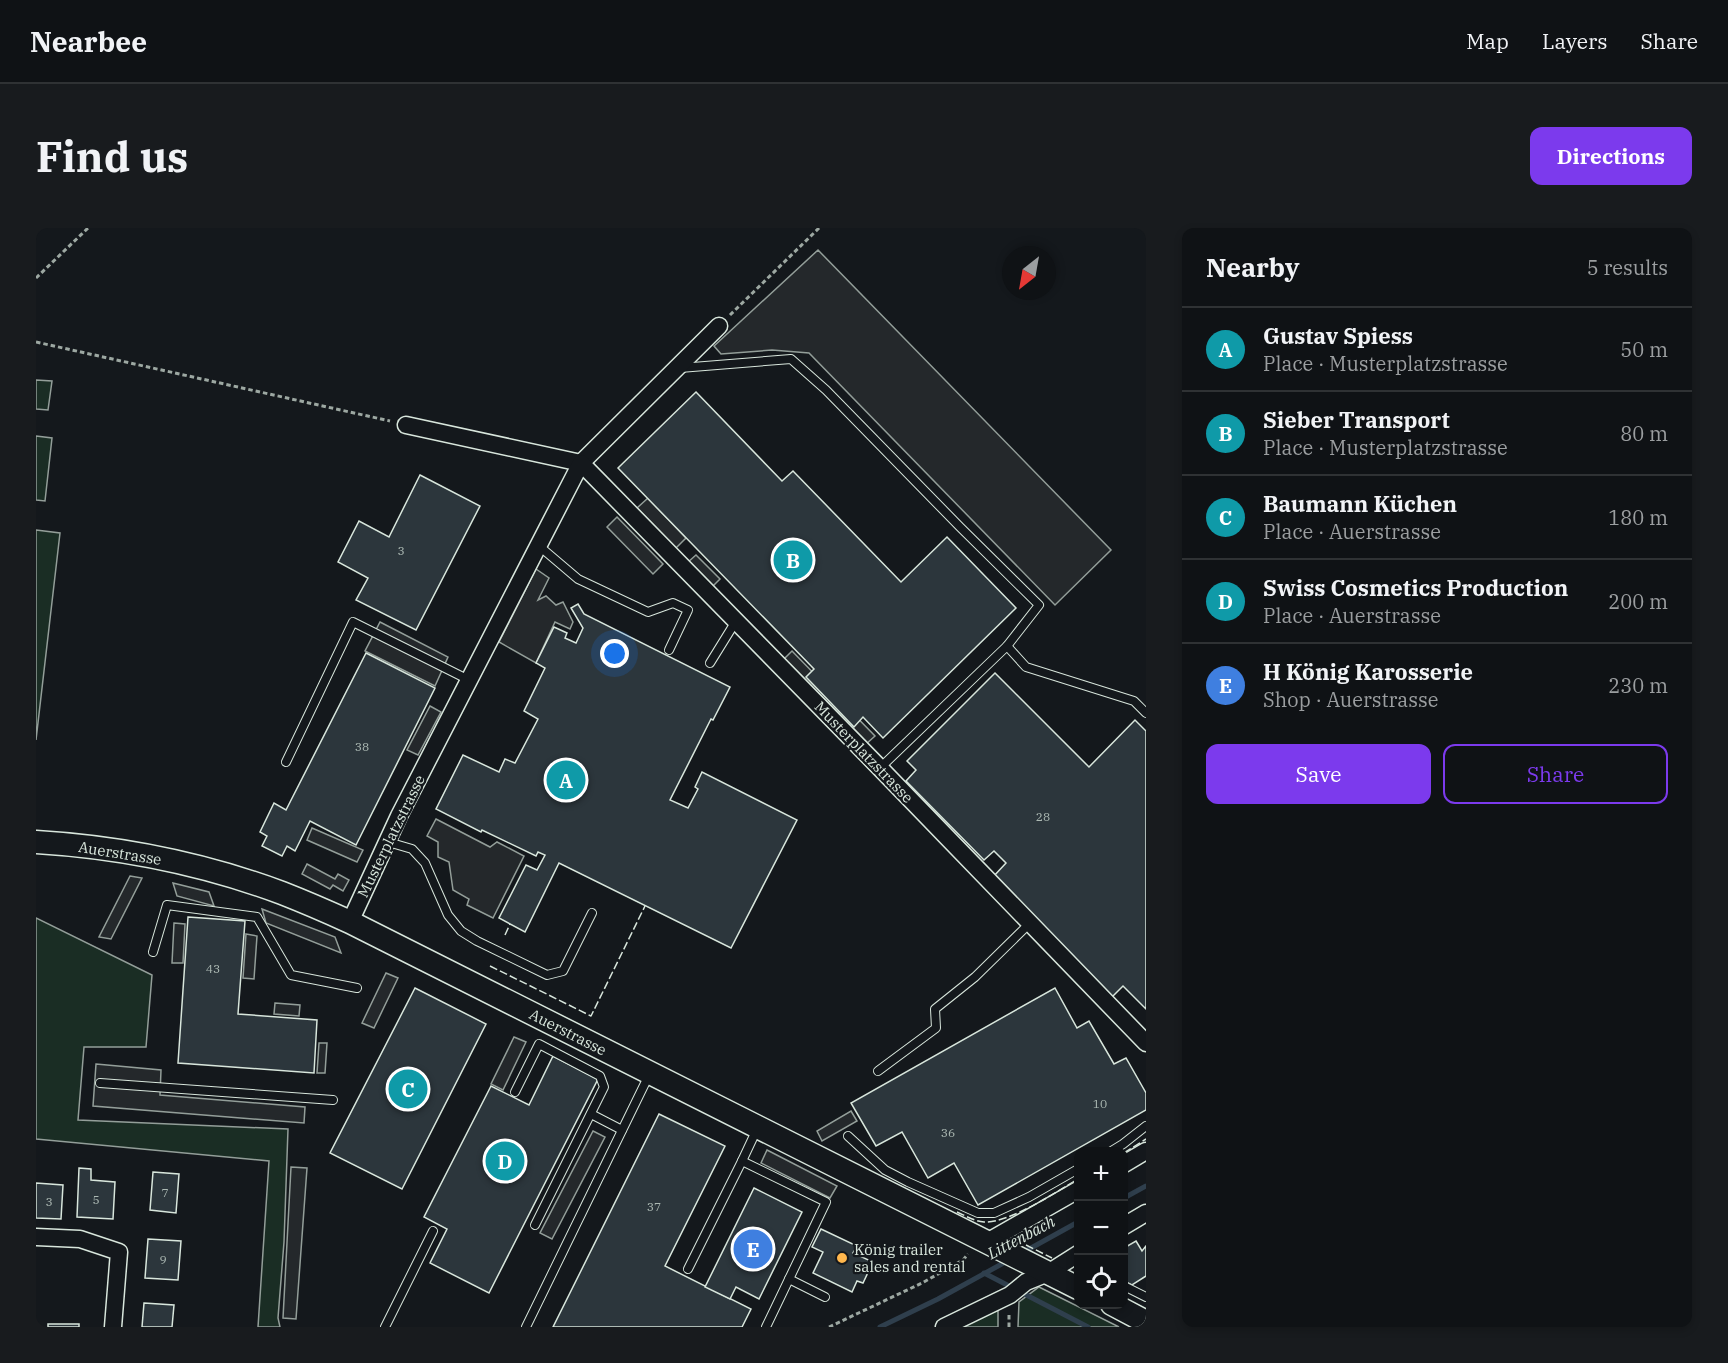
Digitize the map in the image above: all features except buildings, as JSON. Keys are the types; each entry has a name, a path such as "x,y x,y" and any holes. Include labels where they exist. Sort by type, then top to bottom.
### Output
{"main road":[{"name":"Auerstrasse","path":"36,842 128,852 214,872 282,893 350,922 758,1127 896,1186 1035,1273 1074,1287"},
{"path":"1120,1309 1146,1322"}],"street":[{"path":"406,424 581,463 719,326"},
{"name":"Musterplatzstrasse","path":"350,922 399,816 581,463 1146,1043"},
{"path":"1128,1162 1146,1151"},
{"path":"995,1246 1074,1193"},
{"path":"1128,1225 1145,1215"},
{"path":"36,1237 80,1239 119,1252 113,1327"},
{"path":"944,1327 1010,1295 1035,1273 1076,1255"}],"lane":[{"path":"676,369 790,359 826,390 1039,604 1007,646 880,768"},
{"path":"538,545 578,579 648,612 673,603 688,610 669,650"},
{"path":"710,663 736,621"},
{"path":"286,762 353,622 469,680"},
{"path":"1007,646 1026,667 1134,701 1146,713"},
{"path":"387,842 412,849 425,863 448,915 461,931 547,975 563,971 592,913"},
{"path":"153,952 167,905 257,917 291,975 357,988"},
{"path":"878,1071 936,1028 935,1009 975,977 1030,923"},
{"path":"514,1092 539,1044 600,1076 604,1087 535,1225"},
{"path":"526,1327 650,1073"},
{"path":"100,1083 333,1100"},
{"path":"591,1114 622,1130"},
{"path":"1118,1147 1146,1126"},
{"path":"688,1269 758,1127"},
{"path":"848,1136 885,1170 896,1186 978,1213 994,1213 1029,1197 1074,1171"},
{"path":"742,1161 826,1202 766,1327"},
{"path":"385,1327 433,1231"},
{"path":"789,1279 825,1297"},
{"path":"1128,1288 1146,1298"}],"path":[{"path":"36,278 88,228"},
{"path":"719,326 819,228"},
{"path":"36,342 406,424"},
{"path":"829,1327 922,1283 963,1260 973,1248 995,1246"}],"green space":[{"path":"36,380 52,381 48,410 36,409"},
{"path":"36,436 52,438 45,501 36,500"},
{"path":"36,530 60,533 36,740"},
{"path":"36,918 152,975 146,1047 84,1047 78,1120 288,1129 284,1242 278,1318 280,1327 258,1327 269,1161 36,1139"},
{"path":"1039,1287 1074,1304 1074,1309 1083,1309 1119,1327 1018,1327 1019,1302"},
{"path":"998,1310 998,1327 961,1327"}],"shaded area":[{"path":"818,250 1111,550 1055,605 809,353 772,350 721,354 714,346"},
{"path":"648,498 686,538 676,548 637,508"},
{"path":"617,517 663,564 653,574 607,527"},
{"path":"696,555 720,579 711,588 687,563"},
{"path":"536,569 549,578 538,600 546,596 556,605 563,602 573,622 570,629 555,622 536,663 499,642"},
{"path":"380,622 448,657 435,686 365,651"},
{"path":"792,651 875,736 865,745 783,660"},
{"path":"430,706 441,712 418,755 407,750"},
{"path":"436,819 490,847 497,842 524,856 493,918 467,905 469,899 453,890 449,862 438,857 438,842 427,836"},
{"path":"312,828 363,850 357,862 307,840"},
{"path":"307,864 335,879 338,874 349,880 343,891 333,885 330,889 302,874"},
{"path":"130,876 142,878 111,939 99,937"},
{"path":"173,883 209,892 214,906 177,896"},
{"path":"262,909 335,937 341,953 266,923"},
{"path":"174,923 185,924 183,963 172,963"},
{"path":"246,934 257,936 254,979 243,978"},
{"path":"386,973 398,978 374,1028 362,1023"},
{"path":"275,1003 300,1005 299,1016 274,1014"},
{"path":"514,1037 526,1042 503,1090 491,1084"},
{"path":"319,1043 327,1043 325,1073 317,1073"},
{"path":"96,1064 161,1070 160,1095 305,1107 304,1123 93,1106"},
{"path":"851,1111 857,1121 822,1141 817,1131"},
{"path":"593,1131 605,1137 552,1239 540,1233"},
{"path":"767,1150 837,1186 830,1198 761,1163"},
{"path":"291,1167 307,1168 296,1319 283,1318"}],"waterway":[{"name":"Littenbach","path":"1128,1196 1146,1186"},
{"name":"Littenbach","path":"1022,1253 1074,1224"},
{"name":"Littenbach","path":"880,1327 938,1299 1009,1260"},
{"path":"984,1273 1088,1327"}],"fence":[{"path":"490,966 591,1016 645,906"},
{"path":"505,935 510,924"},
{"path":"1128,1150 1146,1139"},
{"path":"957,1212 984,1222 1007,1218 1074,1181"},
{"path":"1026,1245 1052,1258"}],"place":[{"name":"Sieber Transport","path":"793,560"},
{"name":"Gustav Spiess","path":"566,780"},
{"name":"Baumann Küchen","path":"408,1089"},
{"name":"Swiss Cosmetics Production","path":"505,1161"},
{"name":"H König Karosserie","path":"753,1249"},
{"name":"König trailer sales and rental","path":"842,1258"}]}
